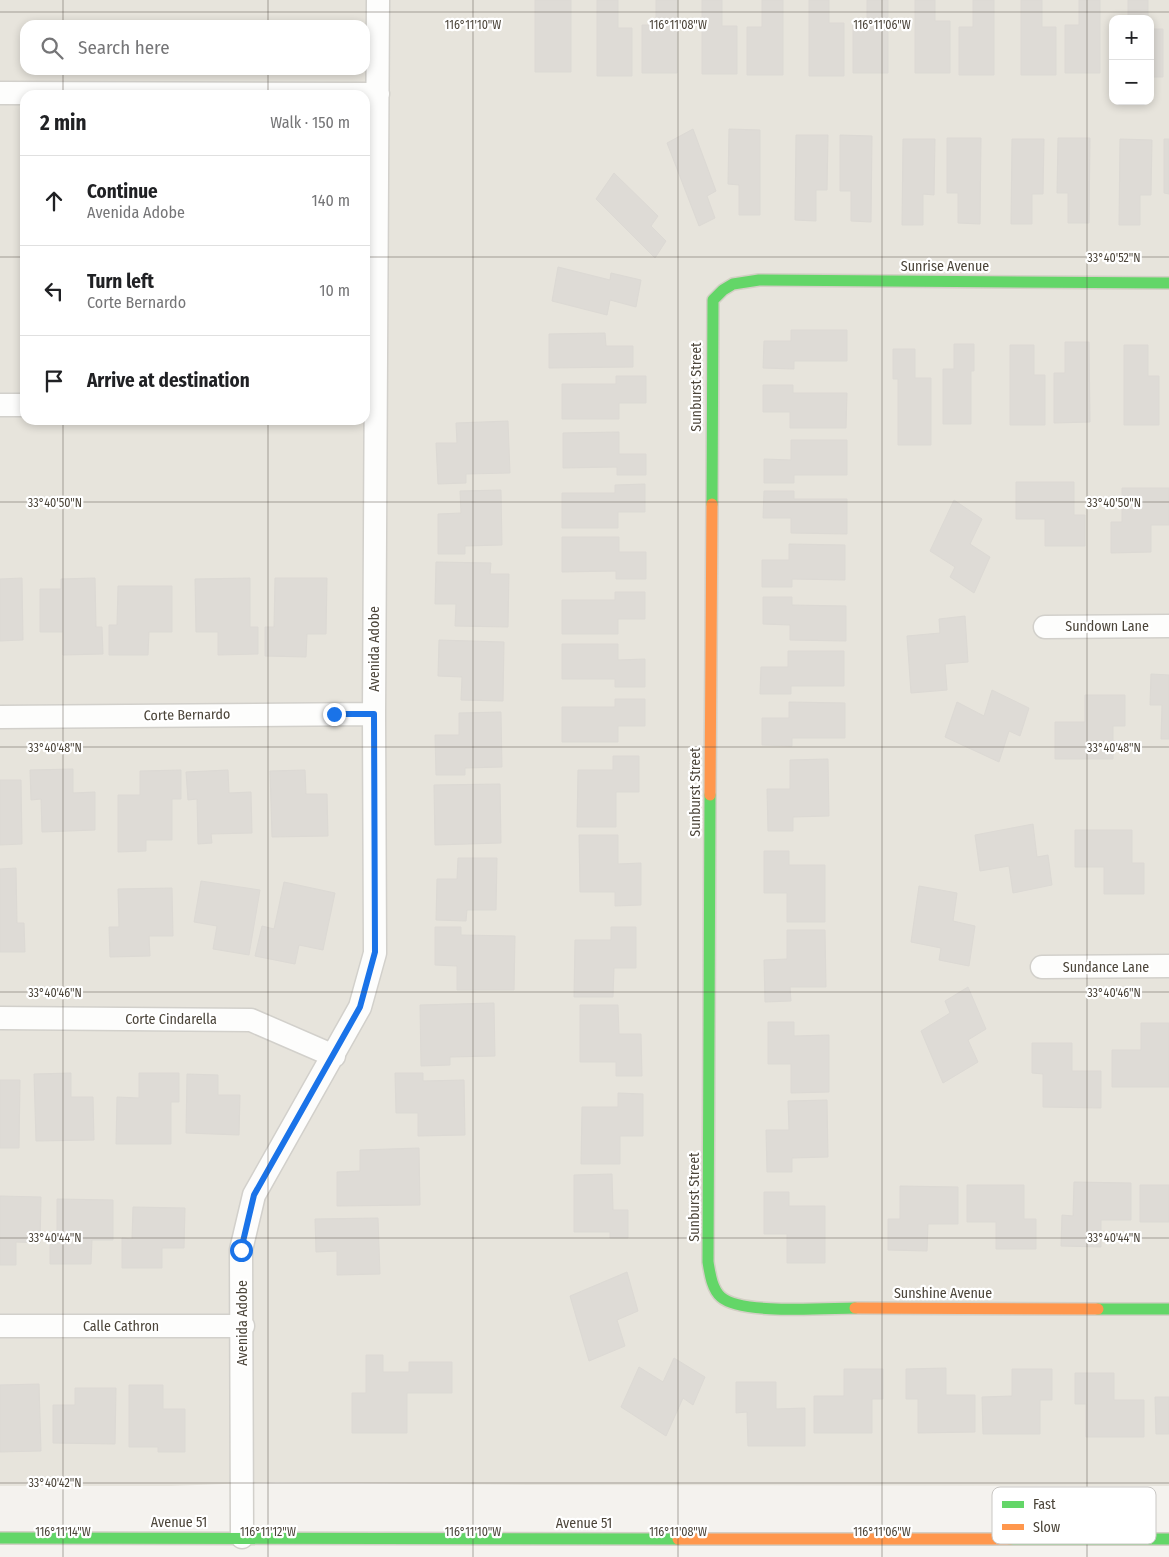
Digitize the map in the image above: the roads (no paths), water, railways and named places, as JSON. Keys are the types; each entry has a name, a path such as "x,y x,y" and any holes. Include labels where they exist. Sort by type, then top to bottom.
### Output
{"street":[{"name":"Avenida Adobe","path":"242,1537 241,1250 254,1195 360,1007 375,952 370,406 378,94 378,0"},
{"path":"0,93 20,93"},
{"path":"370,94 378,94"},
{"name":"Sunrise Avenue","path":"722,288 737,282 758,280 1169,283"},
{"name":"Sunburst Street","path":"720,1298 711,1283 708,1252 711,322 713,300 722,288"},
{"path":"0,405 20,405"},
{"name":"Sundown Lane","path":"1045,626 1169,626"},
{"name":"Corte Bernardo","path":"0,717 374,714"},
{"name":"Sundance Lane","path":"1042,967 1169,966"},
{"name":"Corte Cindarella","path":"0,1018 251,1020 334,1056"},
{"name":"Sunshine Avenue","path":"720,1298 735,1306 758,1308 1169,1309"},
{"name":"Calle Cathron","path":"0,1326 242,1326"},
{"name":"Avenue 51","path":"0,1538 242,1537 529,1548 992,1541"},
{"name":"Avenue 51","path":"1156,1539 1169,1539"}]}
